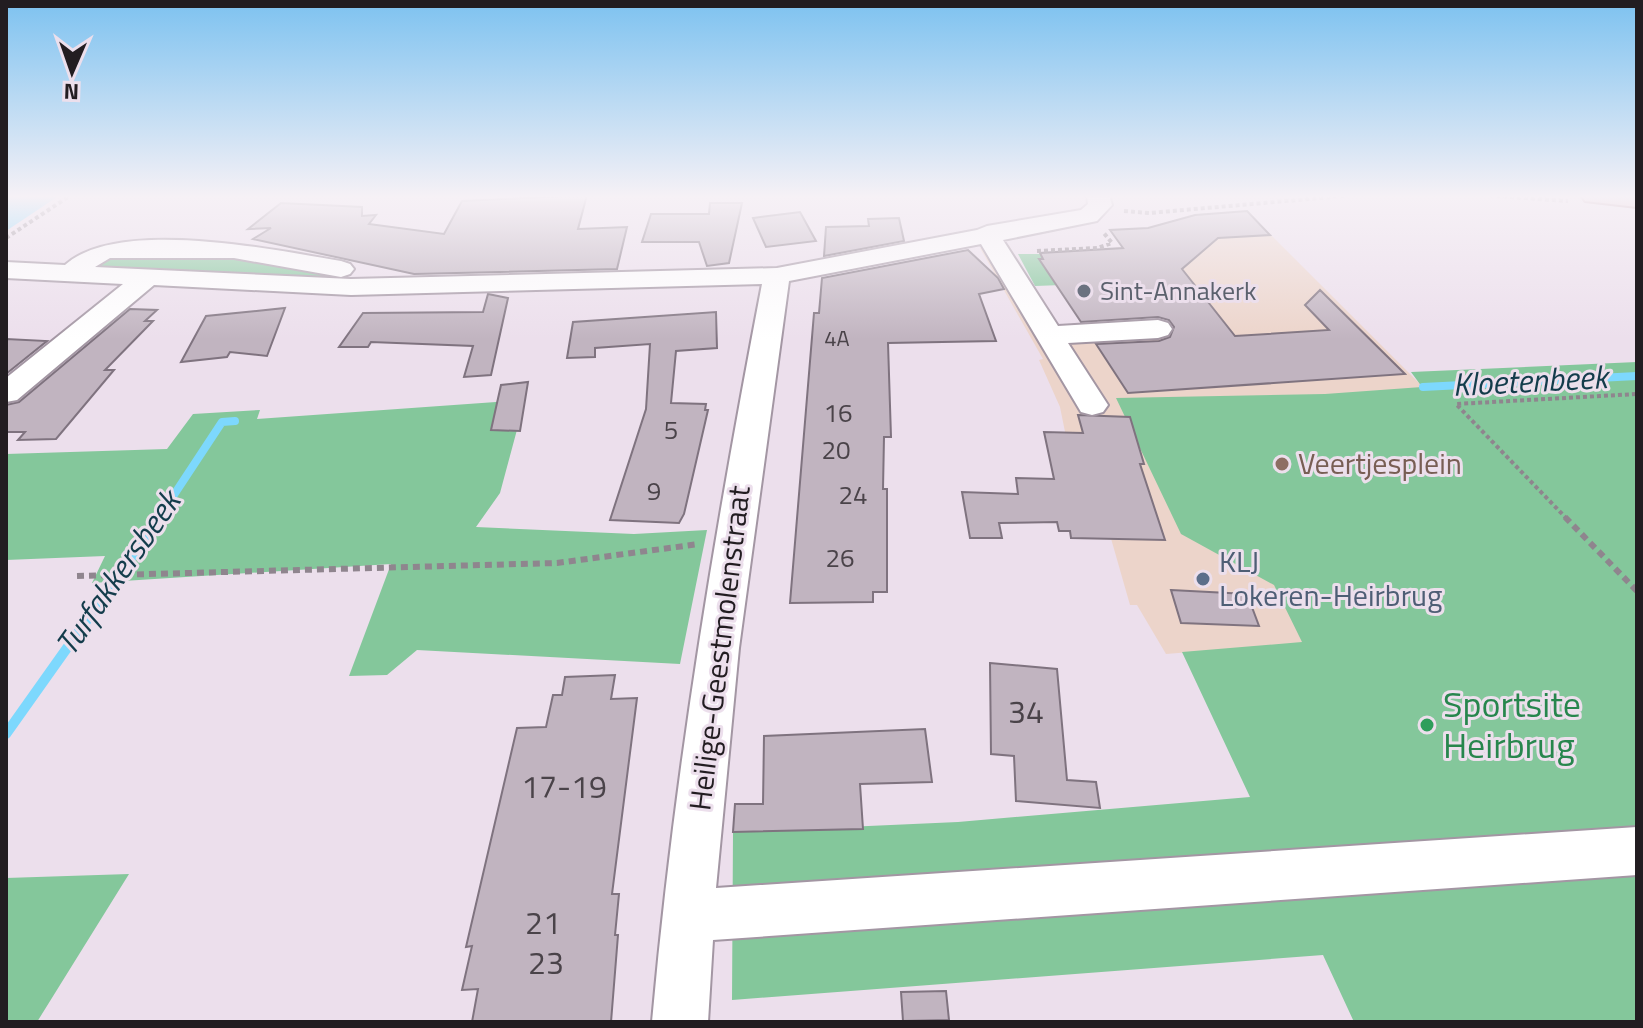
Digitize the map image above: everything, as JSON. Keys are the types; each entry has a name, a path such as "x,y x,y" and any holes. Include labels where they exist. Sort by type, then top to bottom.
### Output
{"street":[{"path":"6,270 384,287 777,276 938,243"},
{"path":"993,243 1092,405"},
{"path":"70,272 106,251 234,250 346,270 384,287"},
{"name":"Heilige-Geestmolenstraat","path":"680,1022 686,916 732,540 777,276"},
{"path":"6,393 148,277"},
{"path":"1049,335 1158,329"},
{"path":"686,916 1637,851"}],"path":[{"path":"1637,394 1456,404 1637,591"},
{"path":"77,576 557,563 732,540"}],"shaded area":[{"name":"Veertjesplein","path":"1120,243 1279,243 1423,387 1303,643 1166,654 1137,605 1130,605 1106,521 1083,521 1060,407 1039,360 1043,359 980,248 1009,245 1054,339 1179,333 1152,284"}],"green space":[{"path":"1018,254 1044,254 1046,258 1040,260 1045,268 1053,269 1057,276 1051,278 1058,278 1062,285 1035,286"},
{"path":"117,255 239,256 299,267 346,282 96,268 104,259"},
{"name":"Sportsite Heirbrug","path":"1637,362 1637,1022 1354,1022 1323,955 732,1000 733,832 958,822 1250,797 1182,652 1302,642 1274,585 1181,534 1116,398 1325,394 1422,387 1411,372"},
{"path":"525,400 500,493 476,527 634,534 707,530 680,664 417,650 387,675 349,676 391,564 92,583 105,556 6,560 6,454 167,449 193,414 260,410 257,419"},
{"path":"129,874 37,1022 6,1022 6,878"}],"building":[{"path":"271,243 623,243 617,269 414,274"},
{"path":"699,243 733,243 729,263 707,266"},
{"path":"764,243 800,243 766,247"},
{"path":"825,243 893,243 824,256"},
{"path":"1119,243 1212,243 1182,269 1235,336 1329,330 1305,305 1320,290 1405,374 1128,393 1096,344 1159,341 1170,337 1174,327 1169,320 1158,317 1081,322 1039,259 1043,259 1040,253 1123,248"},
{"path":"968,250 998,278 1004,289 979,294 996,341 888,343 891,437 884,437 883,489 887,489 887,592 873,592 873,602 790,603 814,313 819,313 822,278"},
{"path":"488,294 508,298 491,375 464,377 473,346 371,342 368,347 339,347 363,313 483,312"},
{"path":"285,308 267,356 230,352 227,357 181,362 206,316"},
{"path":"130,309 157,310 145,321 153,321 105,370 114,370 56,439 18,440 25,432 6,432 6,405 19,402"},
{"path":"716,312 717,348 676,351 671,403 706,404 705,410 708,410 684,514 679,523 610,520 646,409 650,344 595,348 595,357 567,358 573,322"},
{"path":"6,339 47,341 6,374"},
{"path":"528,382 520,431 491,430 501,385"},
{"path":"1078,415 1130,417 1144,464 1140,464 1165,540 1071,538 1070,531 1059,531 1057,522 999,523 1002,538 970,538 962,492 1018,494 1016,478 1054,479 1044,432 1083,433"},
{"path":"1171,590 1247,594 1259,626 1181,623"},
{"path":"990,663 1057,669 1067,780 1096,782 1100,808 1016,801 1014,756 991,754"},
{"path":"615,675 611,699 637,698 612,894 619,894 611,1022 472,1022 478,989 462,990 472,946 466,947 517,728 546,727 553,695 562,695 565,677"},
{"path":"925,729 932,782 860,784 863,829 733,832 735,804 763,804 764,736"},
{"path":"946,991 949,1020 903,1021 901,992"}],"waterway":[{"name":"Kloetenbeek","path":"1423,387 1637,376"},
{"name":"Turfakkersbeek","path":"158,519 222,422 235,421"},
{"name":"Turfakkersbeek","path":"6,734 160,517"}],"place":[{"name":"Sint-Annakerk","path":"1084,291"},
{"name":"Veertjesplein","path":"1282,464"},
{"name":"KLJ Lokeren-Heirbrug","path":"1203,579"},
{"name":"Sportsite Heirbrug","path":"1427,725"}]}
